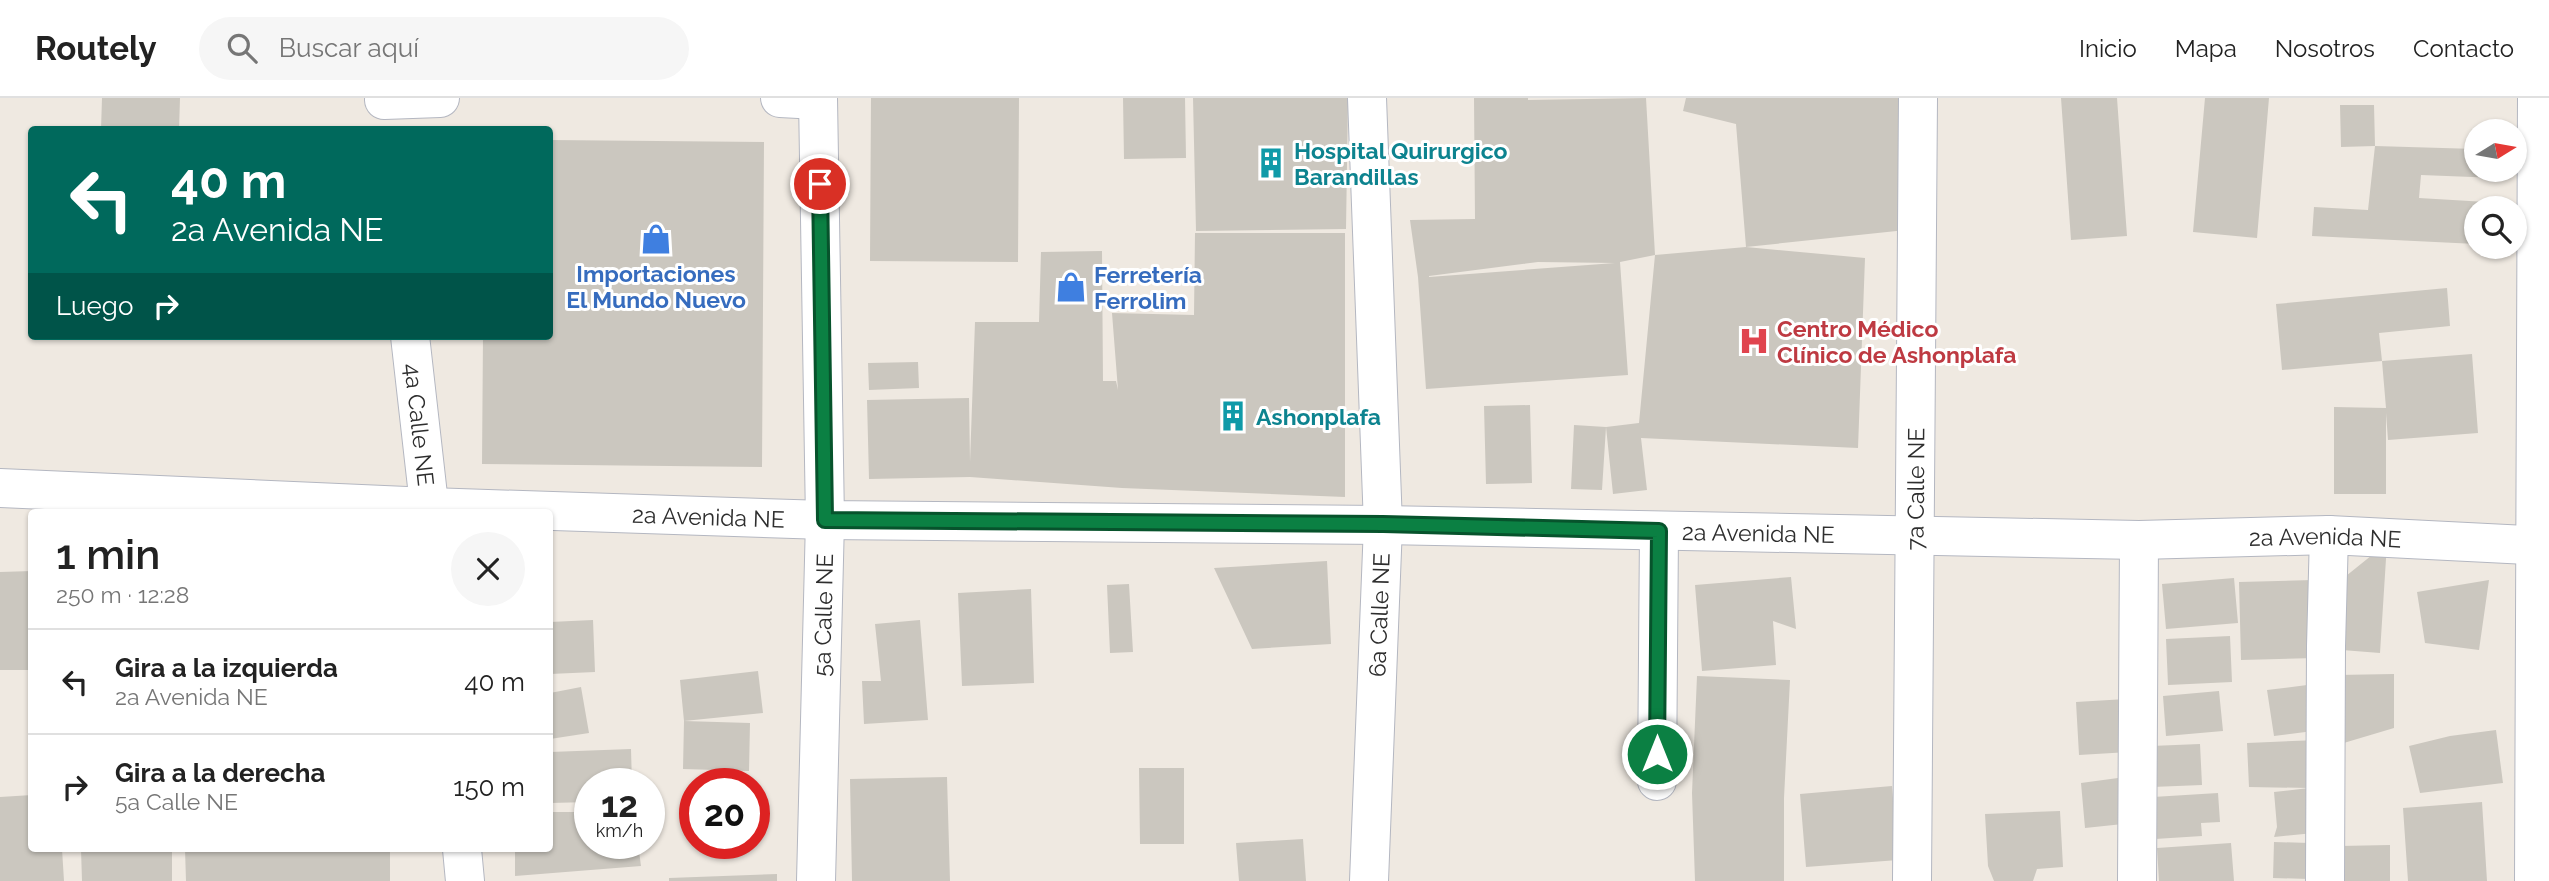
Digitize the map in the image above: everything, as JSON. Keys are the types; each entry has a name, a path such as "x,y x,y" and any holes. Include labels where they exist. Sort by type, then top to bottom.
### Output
{"street":[{"path":"385,109 440,98"},
{"path":"780,98 818,99"},
{"name":"6a Calle NE","path":"1367,98 1383,524 1369,881"},
{"name":"7a Calle NE","path":"1912,881 1918,98"},
{"path":"2533,881 2542,546 2537,98"},
{"name":"5a Calle NE","path":"816,881 825,520 818,99"},
{"name":"4a Calle NE","path":"410,340 430,509"},
{"name":"2a Avenida NE","path":"0,488 410,509"},
{"name":"2a Avenida NE","path":"553,513 825,520 1383,524 2139,540 2329,536 2542,546"},
{"path":"1657,781 1659,531"},
{"path":"2325,881 2329,536"},
{"path":"2137,881 2139,540"},
{"path":"462,852 465,881"}],"building":[{"path":"102,98 180,98 179,126 101,126"},
{"path":"871,98 1019,98 1018,262 870,261"},
{"path":"1123,98 1185,98 1186,158 1124,159"},
{"name":"Hospital Quirurgico Barandillas","path":"1193,98 1348,98 1346,229 1196,231"},
{"path":"1474,98 1646,98 1655,255 1620,262 1628,375 1426,389 1418,277 1410,220 1475,219","holes":["1538,262 1615,263 1429,277"]},
{"path":"1686,98 1908,98 1906,230 1746,247 1736,124 1683,111"},
{"path":"2061,98 2117,98 2127,236 2071,240"},
{"path":"2205,98 2269,98 2257,238 2193,232"},
{"path":"2340,105 2374,105 2375,146 2341,147"},
{"name":"Importaciones El Mundo Nuevo","path":"553,140 764,142 762,467 482,464 483,340 553,340"},
{"path":"2375,146 2464,149 2464,177 2421,175 2419,198 2464,201 2464,243 2312,236 2314,207 2368,210"},
{"path":"1195,233 1345,233 1345,497 1122,488 970,477 869,479 867,400 969,398 970,462 975,322 1039,322 1041,252 1102,251 1103,381 1116,381 1118,390 1112,313 1194,315"},
{"name":"Centro Médico Clínico de Ashonplafa","path":"1746,247 1865,258 1858,448 1641,438 1647,490 1613,494 1606,427 1639,423 1655,255"},
{"path":"2447,288 2450,326 2379,333 2382,361 2282,370 2276,304"},
{"path":"2472,354 2478,433 2388,440 2386,413 2386,494 2334,494 2334,407 2386,408 2382,361"},
{"path":"918,362 919,388 869,390 868,363"},
{"path":"1530,405 1532,483 1486,484 1484,406"},
{"path":"1574,425 1606,427 1602,490 1571,489"},
{"path":"2387,543 2380,653 2342,650 2346,576"},
{"path":"1327,561 1331,644 1252,649 1214,568"},
{"path":"28,571 28,670 0,670 0,572"},
{"path":"1791,577 1796,629 1773,621 1776,665 1702,671 1695,585"},
{"path":"2234,578 2238,623 2166,629 2162,584"},
{"path":"2313,580 2315,658 2241,660 2239,582"},
{"path":"2489,580 2479,650 2425,643 2417,592"},
{"path":"1129,584 1133,652 1110,653 1107,585"},
{"path":"1031,589 1034,683 962,686 958,593"},
{"path":"593,620 595,672 553,674 553,622"},
{"path":"920,620 928,720 864,724 862,681 881,681 875,624"},
{"path":"2230,636 2232,682 2168,685 2166,639"},
{"path":"758,671 763,713 684,721 680,680"},
{"path":"2394,674 2394,728 2337,745 2337,675"},
{"path":"1697,676 1790,680 1784,798 1784,881 1695,881 1692,793"},
{"path":"2315,684 2321,730 2274,736 2267,690"},
{"path":"581,687 589,733 553,739 553,692"},
{"path":"2219,691 2223,731 2166,736 2163,696"},
{"path":"2126,699 2129,752 2079,755 2076,702"},
{"path":"684,721 750,723 749,768 683,768"},
{"path":"2496,730 2503,783 2420,793 2409,746 2450,736"},
{"path":"2318,740 2314,833 2274,837 2277,827 2274,792 2309,788 2249,787 2247,743"},
{"path":"2200,744 2202,785 2152,787 2151,746"},
{"path":"631,749 632,768 574,768 574,802 553,803 553,752"},
{"path":"1139,768 1184,768 1184,844 1140,844"},
{"path":"947,777 950,881 852,881 850,779"},
{"path":"2118,778 2123,824 2085,828 2081,783"},
{"path":"1892,786 1898,860 1806,867 1800,794"},
{"path":"2218,793 2220,822 2201,823 2202,836 2155,839 2153,797"},
{"path":"28,795 28,852 62,852 64,881 0,881 0,797"},
{"path":"2482,802 2487,881 2408,881 2403,808"},
{"path":"2060,811 2063,867 2037,869 2033,881 1994,881 1988,866 1985,814"},
{"path":"553,812 574,812 574,859 640,859 641,866 515,876 515,852 553,852"},
{"path":"1303,839 1306,881 1239,881 1236,843"},
{"path":"2274,842 2310,843 2309,879 2273,878"},
{"path":"2231,843 2234,881 2159,881 2157,848"},
{"path":"2390,845 2390,881 2341,881 2340,846"},
{"path":"81,852 172,852 172,881 82,881"},
{"path":"185,852 390,852 390,881 186,881"},
{"path":"777,874 777,881 669,881 669,878"}],"place":[{"name":"Hospital Quirurgico Barandillas","path":"1271,163"},
{"name":"Importaciones El Mundo Nuevo","path":"656,239"},
{"name":"Ferretería Ferrolim","path":"1071,287"},
{"name":"Centro Médico Clínico de Ashonplafa","path":"1754,341"},
{"name":"Ashonplafa","path":"1233,416"}],"route":[{"path":"820,184 825,520 1383,524 1659,531 1657,754"}]}
